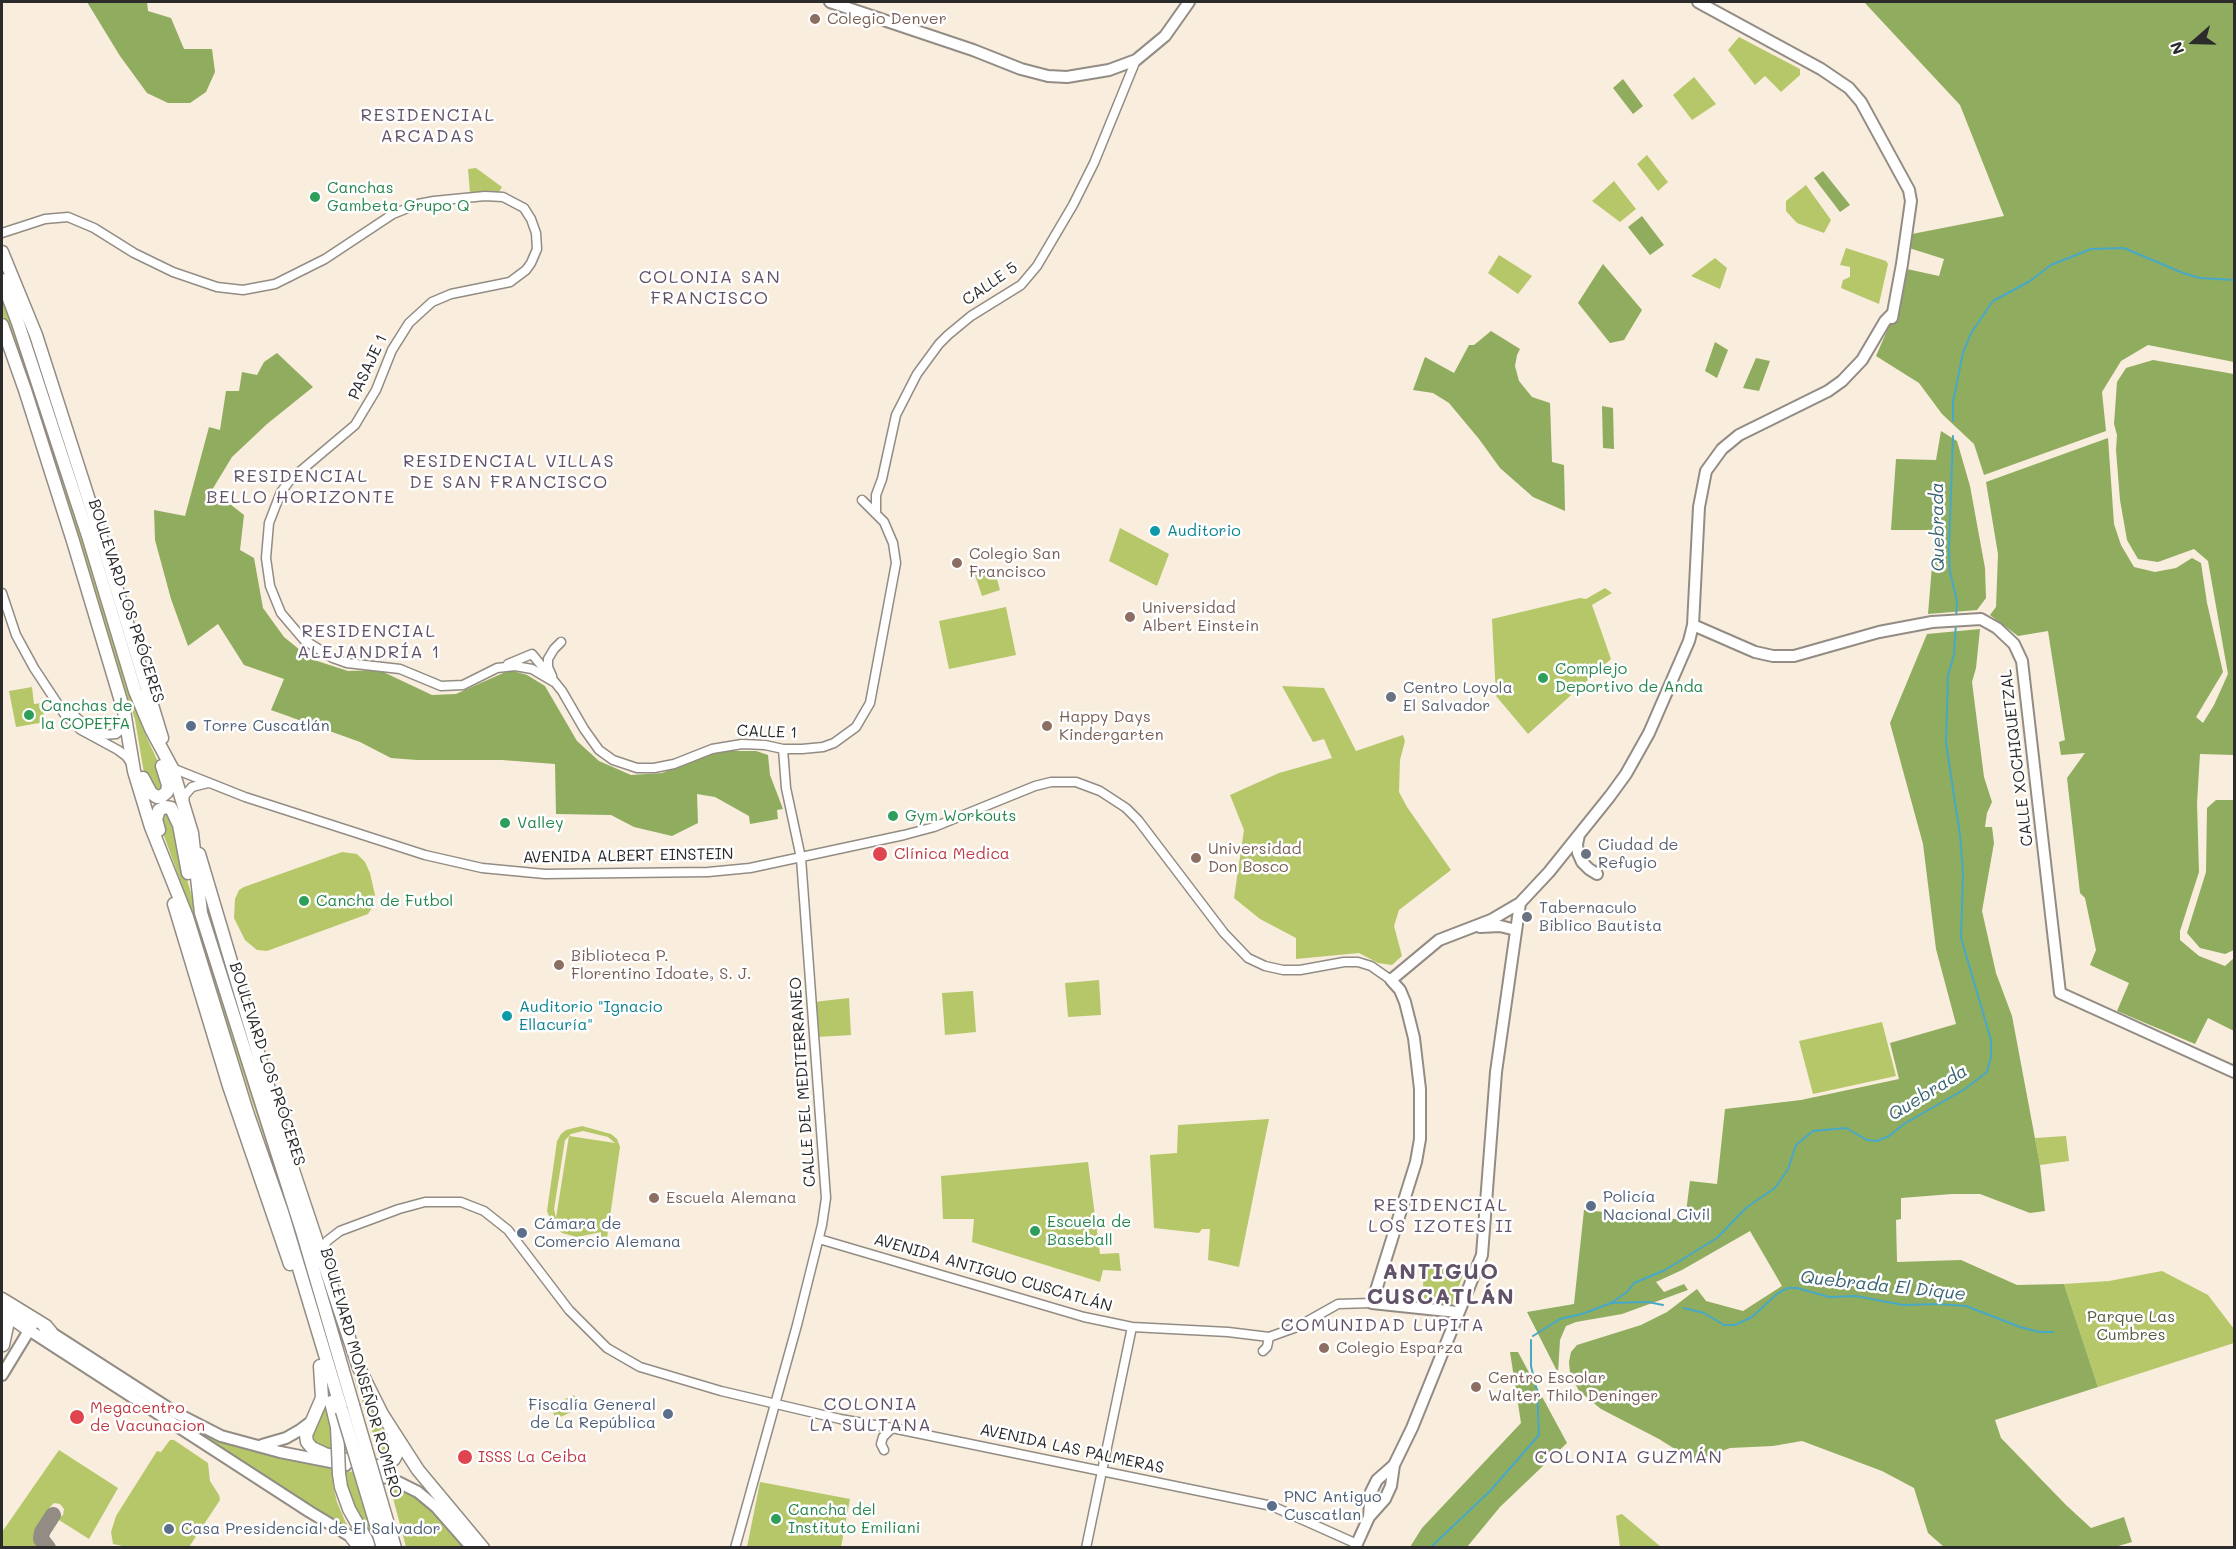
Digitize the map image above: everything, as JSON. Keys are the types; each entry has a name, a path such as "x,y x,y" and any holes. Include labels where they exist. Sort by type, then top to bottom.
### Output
{"highway":[{"path":"2,252 36,335 172,768"},
{"name":"BOULEVARD LOS PRÓCERES","path":"2,280 28,352 135,692 151,729 172,768 184,805 192,833 201,913 295,1207"},
{"name":"BOULEVARD LOS PRÓCERES","path":"2,326 30,405 107,654 124,711 134,771 157,845 187,917 247,1112 282,1212"},
{"path":"99,573 105,550"},
{"path":"107,654 134,722 142,775 147,789 154,796 160,797 166,792 167,779 142,724 135,692"},
{"path":"187,917 178,881 157,826 156,814 161,808 171,808 177,818 190,882 201,913"},
{"path":"192,833 293,1170 355,1357 372,1397 387,1423 425,1479 483,1548"},
{"path":"157,845 229,1086 292,1271 335,1416 341,1487 349,1509 370,1548"},
{"path":"264,1108 293,1170"},
{"path":"247,1112 253,1149 263,1186"},
{"name":"BOULEVARD MONSEÑOR ROMERO","path":"295,1207 383,1548"},
{"name":"BOULEVARD MONSEÑOR ROMERO","path":"282,1212 395,1548"},
{"path":"2,1300 20,1319"},
{"path":"2,1300 46,1326 49,1337"},
{"path":"2,1311 34,1326"},
{"path":"2,1317 7,1326 2,1346"},
{"path":"320,1366 323,1392 320,1405 306,1435 307,1442 312,1448 326,1454 385,1466 394,1459 397,1450 387,1423"},
{"path":"352,1538 360,1548"}],"main road":[{"path":"830,2 973,50 1021,69 1042,75 1077,76 1109,70 1136,60 1165,36 1189,2"},
{"path":"1457,1312 1372,1303 1416,1162 1420,1139 1420,1089 1414,1038 1405,1002 1400,990 1391,980 1439,940 1506,912 1520,903 1529,895 1626,774 1648,734 1689,641 1693,625 1699,507 1706,471 1722,449 1739,435 1772,418 1805,408 1846,384 1871,357 1887,331 1893,313 1911,204 1910,195 1861,102 1850,88 1821,69 1698,2"},
{"name":"CALLE XOCHIQUETZAL","path":"1693,625 1755,652 1773,656 1794,656 1879,632 1932,622 1981,619 1990,622 2010,639 2018,650 2022,662 2060,993 2235,1072"},
{"path":"1579,834 1578,854 1588,869 1597,874"},
{"path":"1356,1546 1369,1517 1385,1499 1394,1465 1412,1428 1457,1312 1482,1256 1496,1072 1520,903"},
{"path":"1467,928 1500,926 1516,930"},
{"path":"2,1346 20,1319"},
{"path":"4,1367 34,1326 370,1548"},
{"path":"19,1348 30,1340 49,1337 188,1420 221,1436 251,1445 346,1465 398,1482 418,1492 436,1507 472,1548"},
{"path":"251,1445 263,1446 277,1442 300,1430 314,1418"},
{"path":"1369,1517 1371,1492 1377,1480 1394,1465"},
{"path":"1377,1480 1385,1480 1390,1486"},
{"path":"1371,1492 1377,1498 1385,1499"}],"street":[{"name":"CALLE 5","path":"876,512 876,495 882,479 896,415 917,374 939,344 964,321 1021,285 1037,266 1068,215 1094,163 1136,60"},
{"name":"PASAJE 1","path":"2,233 45,219 68,218 94,228 134,253 173,272 217,287 243,290 275,284 325,259 393,214 418,204 485,196 503,197 524,208 534,226 537,239 534,256 526,270 510,282 451,294 432,302 409,323 392,350 376,390 355,425 286,485 273,512 266,546 270,586 281,613 304,640 333,658 347,663 400,669 434,684 452,687 463,685 485,673 506,666"},
{"path":"876,495 862,500 876,512"},
{"name":"CALLE 1","path":"506,666 532,654 554,682 599,750 613,760 627,765 646,768 674,765 712,749 742,744 783,749 816,748 834,743 856,727 868,708 874,686 896,563 889,531 876,512"},
{"path":"2,593 16,635 65,715 78,728 126,756 134,771"},
{"path":"554,682 548,667 548,659 561,642"},
{"path":"506,666 532,669 554,682"},
{"path":"50,693 87,727 102,735 112,736 120,731 124,721 124,711"},
{"name":"CALLE DEL MEDITERRANEO","path":"735,1548 787,1364 825,1211 826,1177 801,858 786,788 783,749"},
{"name":"AVENIDA ALBERT EINSTEIN","path":"172,768 273,807 425,855 502,871 545,874 708,872 750,868 904,836 934,827 1035,786 1051,782 1076,782 1100,791 1126,808 1138,820 1232,943 1248,958 1265,966 1283,970 1300,970 1344,962 1358,962 1383,972 1391,980"},
{"path":"184,805 185,795 192,787 197,784 211,783"},
{"name":"AVENIDA LAS PALMERAS","path":"340,1231 406,1206 426,1202 452,1202 472,1206 489,1215 508,1230 569,1310 607,1348 640,1367 774,1404 840,1419 1272,1506 1356,1546"},
{"path":"312,1228 323,1233 340,1231"},
{"path":"321,1253 327,1240 340,1231"},
{"name":"AVENIDA ANTIGUO CUSCATLÁN","path":"819,1239 1084,1317 1132,1327 1269,1336"},
{"path":"1263,1351 1267,1347 1269,1336 1297,1327 1338,1304 1372,1303"},
{"path":"1086,1548 1132,1327"},
{"path":"884,1450 881,1444 883,1437 892,1428"}],"green space":[{"path":"87,2 147,2 148,11 171,18 184,49 212,49 215,72 206,92 190,103 168,103 147,93 120,56"},
{"path":"1864,2 2234,2 2234,362 2148,345 2121,361 2102,392 2106,431 1984,475 1974,444 1942,414 1919,383 1876,356 1893,317 1907,269 1939,276 1944,259 1909,248 1912,234 2004,216 1960,105"},
{"path":"1739,37 1800,69 1800,75 1781,92 1765,76 1755,85 1728,50"},
{"path":"1694,77 1716,104 1692,120 1673,95"},
{"path":"1623,79 1643,106 1633,114 1613,88"},
{"path":"1647,155 1668,182 1658,191 1637,164"},
{"path":"476,168 502,187 497,195 470,193 468,169"},
{"path":"1823,171 1850,205 1840,212 1814,178"},
{"path":"1614,181 1636,209 1620,222 1592,201"},
{"path":"1806,185 1831,220 1824,233 1797,223 1786,211 1786,201"},
{"path":"1642,216 1664,245 1650,255 1628,227"},
{"path":"1846,248 1886,261 1888,264 1879,304 1841,288 1843,280 1850,277 1850,267 1840,265"},
{"path":"1499,255 1532,276 1518,294 1488,273"},
{"path":"1715,258 1727,268 1720,289 1691,276"},
{"path":"1603,264 1642,310 1624,340 1610,343 1578,303"},
{"path":"2,295 31,372 142,727 158,762 164,786 160,790 156,791 145,779 135,720 2,313"},
{"path":"1491,331 1520,349 1515,366 1519,381 1532,397 1550,403 1552,462 1564,465 1565,511 1533,497 1500,468 1449,403 1433,393 1413,390 1425,357 1454,373 1469,345 1474,345"},
{"path":"1715,342 1728,350 1717,378 1705,371"},
{"path":"277,353 313,387 267,424 232,457 212,490 244,515 240,550 254,558 263,608 284,637 311,659 348,671 379,670 432,695 456,694 510,670 527,675 545,686 577,741 599,761 631,775 662,773 711,754 726,751 756,751 768,755 770,775 783,809 777,810 778,819 750,824 749,816 715,797 697,794 698,823 672,836 634,827 611,815 556,814 555,764 502,760 391,758 360,742 271,710 284,679 244,665 218,624 188,646 171,599 155,540 154,510 185,516 209,427 220,430 226,391 239,391 242,372 257,375 264,362"},
{"path":"1756,358 1770,361 1759,391 1743,388"},
{"path":"2153,360 2234,374 2234,755 2200,754 2197,803 2199,872 2180,931 2180,940 2199,956 2225,966 2234,958 2234,1031 2208,1018 2195,1044 2117,1011 2129,983 2090,965 2096,950 2085,898 2080,893 2067,778 2085,753 2061,755 2059,742 2065,740 2048,631 2018,636 1990,615 1996,607 1998,554 1986,482 2108,438 2114,524 2121,545 2134,567 2155,572 2176,568 2192,558 2201,563 2207,603 2223,672 2196,717 2203,723 2228,674 2208,561 2194,549 2158,562 2138,559 2127,540 2120,500 2117,435 2114,424 2117,382 2126,368"},
{"path":"1602,406 1613,408 1614,449 1603,448"},
{"path":"1941,431 1957,441 1970,486 1985,568 1986,598 1977,610 1928,614 1935,530 1891,530 1892,515 1896,459 1936,460"},
{"path":"1120,528 1169,554 1157,586 1109,561"},
{"path":"994,568 1000,590 982,596 975,575"},
{"name":"Complejo Deportivo de Anda","path":"1605,588 1612,593 1592,605 1611,659 1528,734 1496,696 1492,619 1580,598 1586,599"},
{"path":"1006,607 1016,655 949,669 939,621"},
{"path":"1980,629 1976,668 1972,682 1984,777 1992,802 1987,813 1985,827 1992,827 1994,843 1982,911 1996,973 2012,1016 2040,1165 2045,1211 2030,1213 1980,1194 1901,1198 1901,1219 1896,1220 1897,1262 1961,1260 2017,1285 2064,1284 2098,1387 1995,1420 2001,1438 2091,1528 2124,1517 2132,1542 2115,1547 1944,1547 1928,1533 1914,1488 1882,1471 1802,1441 1773,1446 1730,1448 1694,1461 1659,1439 1601,1409 1579,1391 1570,1373 1569,1362 1571,1352 1577,1345 1641,1325 1667,1312 1697,1289 1706,1301 1743,1311 1782,1286 1750,1231 1682,1270 1656,1282 1664,1292 1684,1284 1688,1290 1622,1314 1576,1322 1566,1326 1560,1340 1558,1373 1527,1312 1574,1304 1584,1210 1685,1220 1690,1181 1717,1184 1725,1109 1801,1100 1899,1079 1890,1043 1956,1024 1936,949 1923,844 1890,723 1927,634"},
{"path":"1282,686 1324,688 1356,751 1403,735 1405,741 1400,760 1399,792 1451,870 1399,910 1394,926 1402,956 1392,965 1378,963 1359,953 1296,959 1296,938 1260,919 1234,898 1244,830 1230,795 1279,773 1332,758 1324,739 1313,742"},
{"path":"32,687 34,704 42,703 45,722 16,727 9,691"},
{"path":"2216,800 2234,800 2234,950 2225,954 2200,948 2187,933 2206,872 2207,808"},
{"path":"169,814 172,817 188,883 280,1187 183,888 160,825 163,815"},
{"name":"Cancha de Futbol","path":"342,852 357,854 365,862 370,873 375,895 374,905 368,914 267,951 257,950 245,940 234,918 235,899 239,890"},
{"path":"1099,980 1101,1015 1068,1017 1065,983"},
{"path":"973,991 976,1032 945,1035 942,993"},
{"path":"849,998 851,1035 817,1037 814,1002"},
{"path":"1882,1022 1896,1076 1813,1094 1799,1041"},
{"path":"1269,1119 1239,1267 1208,1260 1210,1229 1202,1229 1199,1233 1154,1228 1150,1155 1177,1153 1178,1125"},
{"path":"582,1126 611,1134 617,1139 620,1147 606,1245 601,1245 601,1232 577,1237 562,1233 552,1224 547,1211 557,1141 566,1130","holes":["583,1131 608,1137 615,1143 569,1136","569,1136 556,1218 554,1209 565,1140"]},
{"path":"2066,1136 2069,1161 2040,1165 2035,1138"},
{"name":"Escuela de Baseball","path":"1088,1162 1100,1254 1119,1253 1121,1271 1103,1270 1100,1282 972,1242 974,1219 943,1219 941,1176"},
{"path":"1457,1266 1464,1272 1452,1305 1422,1304 1424,1268"},
{"name":"Parque Las Cumbres","path":"2162,1271 2208,1295 2234,1329 2234,1343 2098,1387 2064,1284 2109,1281"},
{"path":"1510,1352 1518,1352 1567,1443 1500,1507 1467,1547 1410,1547 1422,1528 1521,1423"},
{"path":"354,1377 388,1440 389,1449 381,1457"},
{"path":"574,1395 580,1408 556,1419 550,1406"},
{"path":"324,1399 331,1417 332,1452 313,1446 309,1431"},
{"path":"177,1422 213,1438 252,1451 333,1469 333,1485 337,1502 351,1534"},
{"path":"170,1440 174,1440 208,1463 210,1481 220,1500 189,1547 127,1547 113,1544 111,1532 116,1516 157,1451 161,1452"},
{"path":"59,1450 118,1488 89,1539 59,1520 64,1509 60,1504 54,1503 49,1508 49,1514 37,1534 36,1539 40,1547 2,1547 2,1532"},
{"path":"344,1471 356,1472 371,1531 366,1529 350,1507"},
{"path":"760,1482 850,1499 841,1547 747,1547"},
{"path":"389,1483 405,1490 424,1503 463,1547 406,1547"},
{"path":"1622,1514 1661,1547 1620,1547 1616,1516"}],"waterway":[{"name":"Quebrada","path":"1953,421 1953,402 1963,353 1971,333 1993,301 2030,281 2051,265 2091,249 2124,248 2200,278 2234,280"},
{"name":"Quebrada","path":"1953,436 1949,547 1950,572 1957,601 1956,618"},
{"name":"Quebrada","path":"1533,1336 1560,1319 1582,1314 1611,1303 1627,1292 1634,1283 1665,1270 1717,1238 1747,1207 1775,1188 1788,1169 1796,1145 1813,1131 1846,1128 1867,1140 1877,1141 1889,1136 1904,1124 1965,1089 1987,1072 1991,1057 1991,1040 1961,938 1963,873 1960,835 1946,743 1948,675 1954,655 1956,623"},
{"name":"Quebrada El Dique","path":"1684,1308 1704,1313 1724,1325 1735,1325 1752,1317 1778,1293 1788,1288 1797,1288 1829,1297 1856,1296 1903,1305 1966,1306 2020,1327 2039,1332 2053,1332"},
{"name":"Quebrada El Dique","path":"1611,1303 1648,1302 1663,1305"},
{"path":"1430,1548 1490,1491 1539,1435 1537,1391 1531,1366 1531,1340"}],"taxiway":[{"path":"48,1548 41,1539 42,1532 53,1515"}],"place":[{"name":"Colegio Denver","path":"815,19"},
{"name":"Canchas Gambeta Grupo Q","path":"315,197"},
{"name":"Auditorio","path":"1155,531"},
{"name":"Colegio San Francisco","path":"957,563"},
{"name":"Universidad Albert Einstein","path":"1130,617"},
{"name":"Complejo Deportivo de Anda","path":"1543,678"},
{"name":"Centro Loyola El Salvador","path":"1391,697"},
{"name":"Canchas de la COPEFFA","path":"29,715"},
{"name":"Torre Cuscatlán","path":"191,726"},
{"name":"Happy Days Kindergarten","path":"1047,726"},
{"name":"Gym Workouts","path":"893,816"},
{"name":"Valley","path":"505,823"},
{"name":"Clínica Medica","path":"880,854"},
{"name":"Ciudad de Refugio","path":"1586,854"},
{"name":"Universidad Don Bosco","path":"1196,858"},
{"name":"Cancha de Futbol","path":"304,901"},
{"name":"Tabernaculo Biblico Bautista","path":"1527,917"},
{"name":"Biblioteca P. Florentino Idoate, S. J.","path":"559,965"},
{"name":"Auditorio \"Ignacio Ellacuría\"","path":"507,1016"},
{"name":"Escuela Alemana","path":"654,1198"},
{"name":"Policía Nacional Civil","path":"1591,1206"},
{"name":"Escuela de Baseball","path":"1035,1231"},
{"name":"Cámara de Comercio Alemana","path":"522,1233"},
{"name":"Colegio Esparza","path":"1324,1348"},
{"name":"Centro Escolar Walter Thilo Deninger","path":"1476,1387"},
{"name":"Fiscalía General de La República","path":"668,1414"},
{"name":"Megacentro de Vacunacion","path":"77,1417"},
{"name":"ISSS La Ceiba","path":"465,1457"},
{"name":"PNC Antiguo Cuscatlan","path":"1272,1506"},
{"name":"Cancha del Instituto Emiliani","path":"776,1519"},
{"name":"Casa Presidencial de El Salvador","path":"169,1529"}],"district":[{"name":"RESIDENCIAL ARCADAS","path":"428,125"},
{"name":"COLONIA SAN FRANCISCO","path":"710,287"},
{"name":"RESIDENCIAL VILLAS DE SAN FRANCISCO","path":"509,471"},
{"name":"RESIDENCIAL BELLO HORIZONTE","path":"301,486"},
{"name":"RESIDENCIAL ALEJANDRÍA 1","path":"369,641"},
{"name":"RESIDENCIAL LOS IZOTES II","path":"1441,1215"},
{"name":"ANTIGUO CUSCATLÁN","path":"1441,1284"},
{"name":"COMUNIDAD LUPITA","path":"1383,1325"},
{"name":"COLONIA LA SULTANA","path":"871,1414"},
{"name":"COLONIA GUZMÁN","path":"1629,1457"}]}
